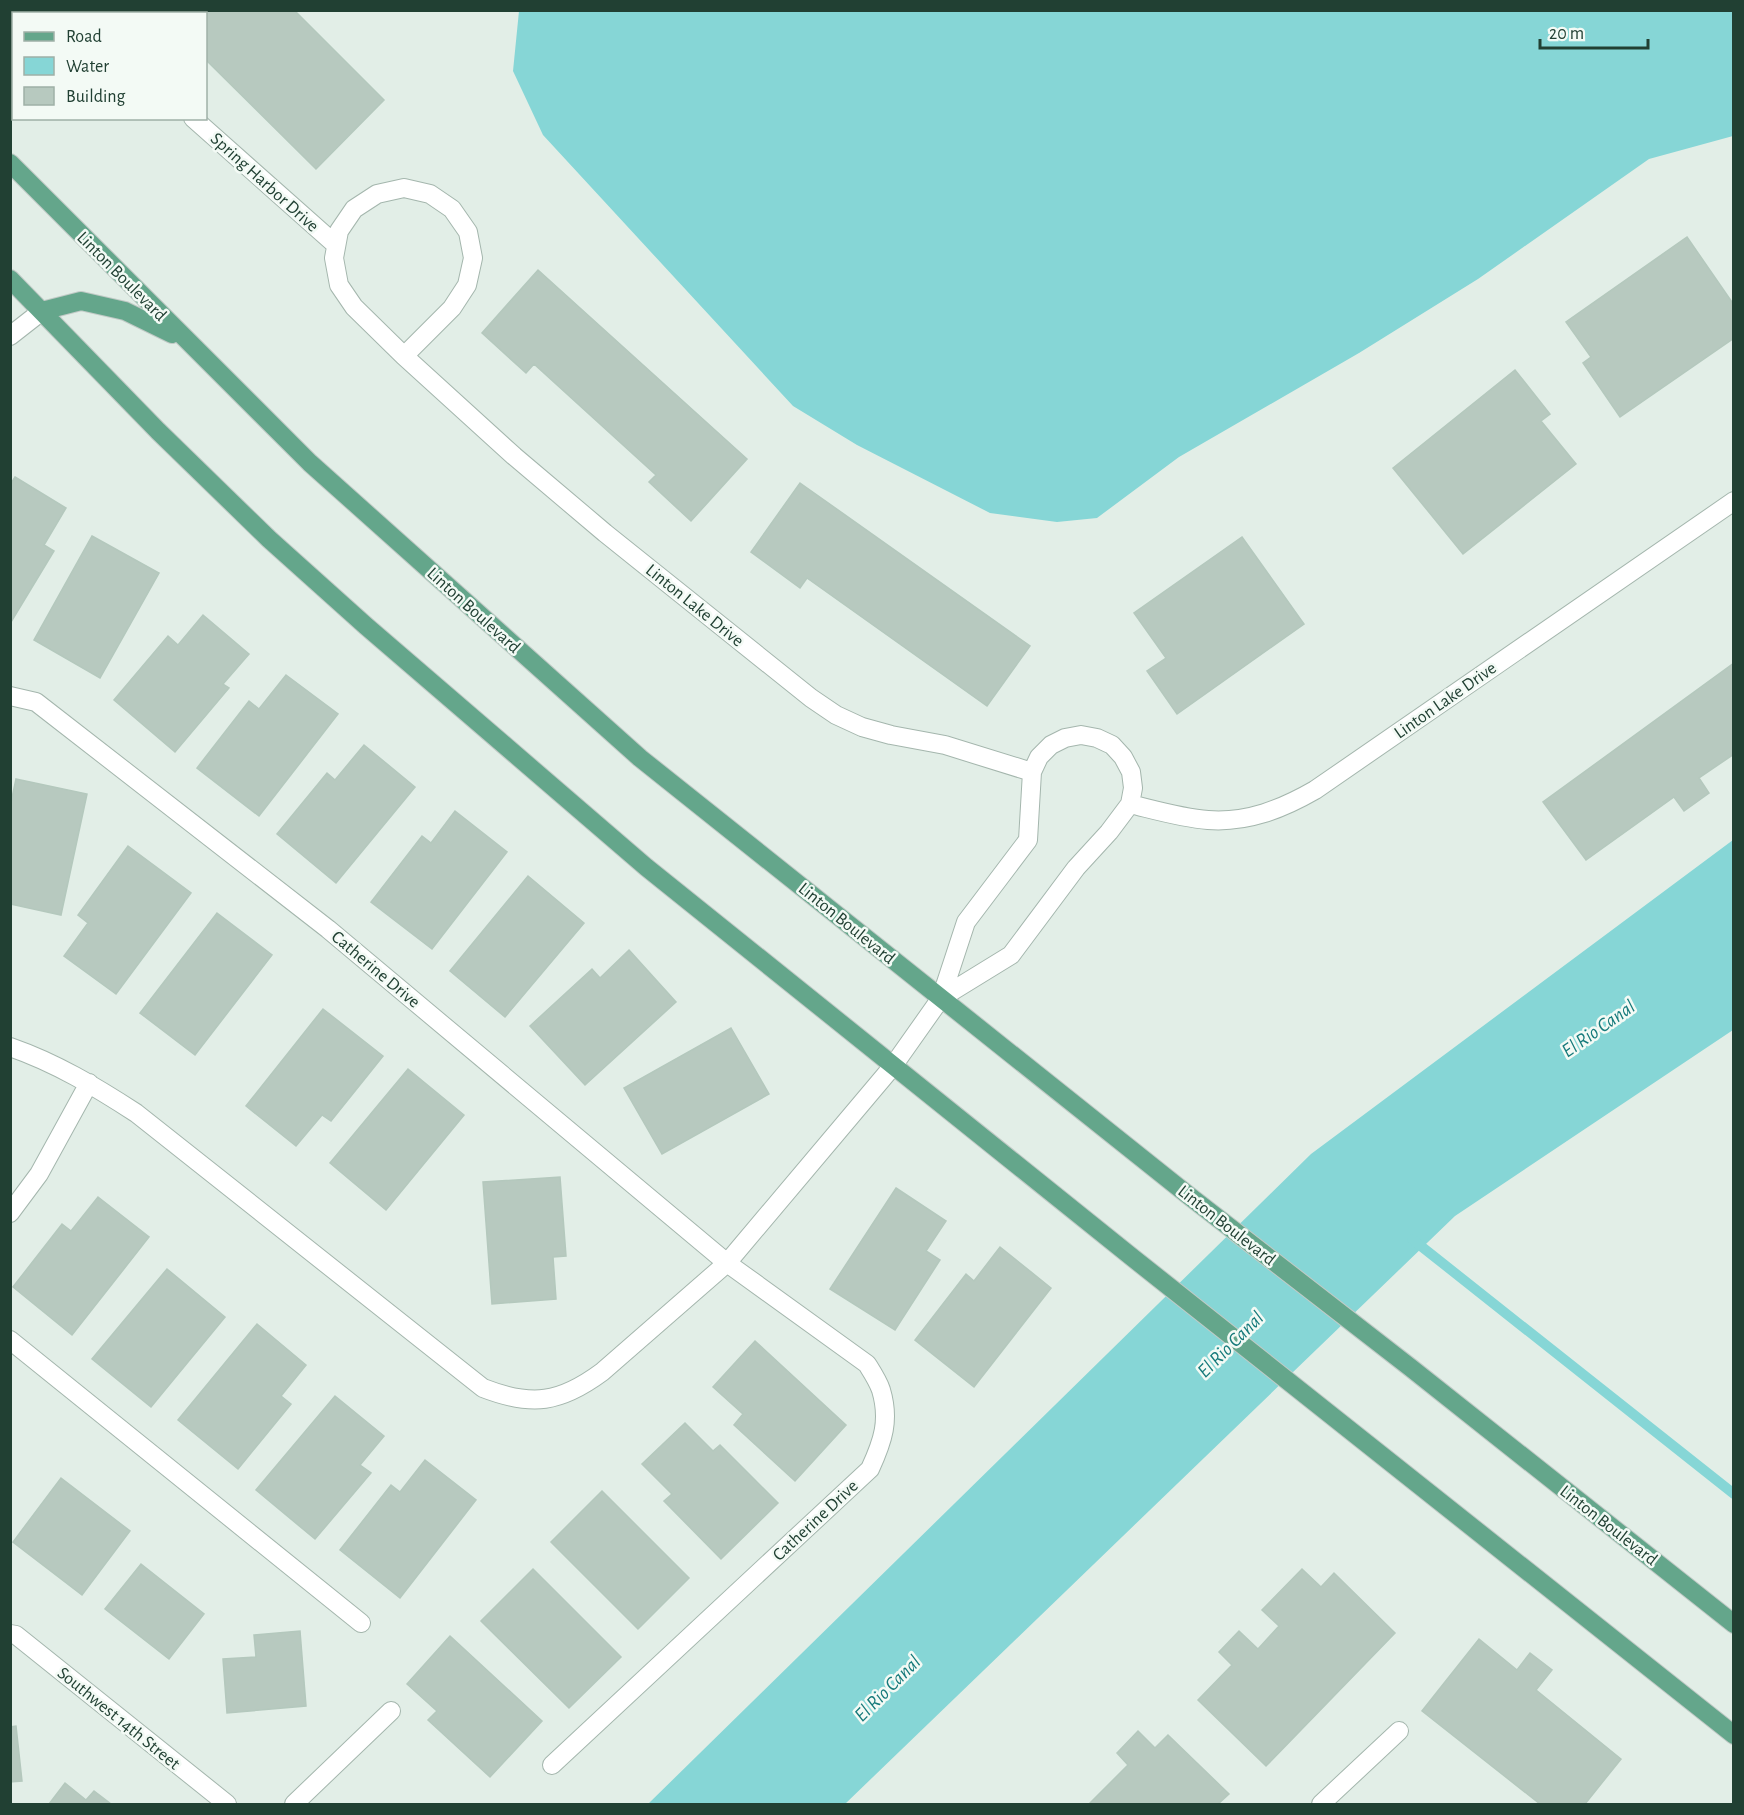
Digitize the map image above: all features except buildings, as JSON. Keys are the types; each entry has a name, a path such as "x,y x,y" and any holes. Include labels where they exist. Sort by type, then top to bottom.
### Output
{"main road":[{"name":"Linton Boulevard","path":"10,163 319,470 640,758 1188,1195 1734,1624"},
{"path":"10,279 158,431 269,539 366,626 646,867 1133,1258 1734,1735"},
{"path":"42,311 81,301 125,311 187,341"}],"street":[{"name":"Spring Harbor Drive","path":"195,120 336,245"},
{"name":"Linton Lake Drive","path":"404,356 452,308 467,285 473,258 468,232 453,209 430,194 404,188 377,194 354,209 339,231 334,258 339,285 354,307 404,356 514,456 605,533 811,698 836,715 862,727 945,745 1032,772"},
{"path":"10,336 42,311"},
{"name":"Linton Lake Drive","path":"1130,804 1208,820 1236,820 1263,814 1290,804 1324,784 1734,501"},
{"name":"Catherine Drive","path":"10,696 36,702 328,929 728,1263 867,1364 880,1389 885,1416 882,1443 870,1468 552,1765"},
{"path":"10,1047 39,1057 89,1083 136,1113 483,1388 507,1398 532,1401 558,1397 582,1388 728,1263 893,1066 941,998 966,922 1028,840 1032,772 1040,757 1050,745 1065,738 1081,735 1097,738 1112,746 1123,757 1131,772 1133,788 1130,804 1109,832 1076,868 1011,955 941,998"},
{"path":"10,1213 39,1174 89,1083"},
{"path":"10,1340 361,1623"},
{"name":"Southwest 14th Street","path":"10,1634 16,1635 227,1804"},
{"path":"294,1804 391,1711"},
{"path":"1321,1804 1399,1731"}],"water":[{"path":"519,11 1733,11 1733,136 1649,159 1478,279 1359,353 1179,457 1097,518 1057,522 990,513 857,445 793,406 543,135 513,71"},
{"name":"El Rio Canal","path":"1733,840 1733,1030 1455,1216 845,1804 648,1804 1311,1154"}],"waterway":[{"path":"1412,1239 1734,1494"}]}
